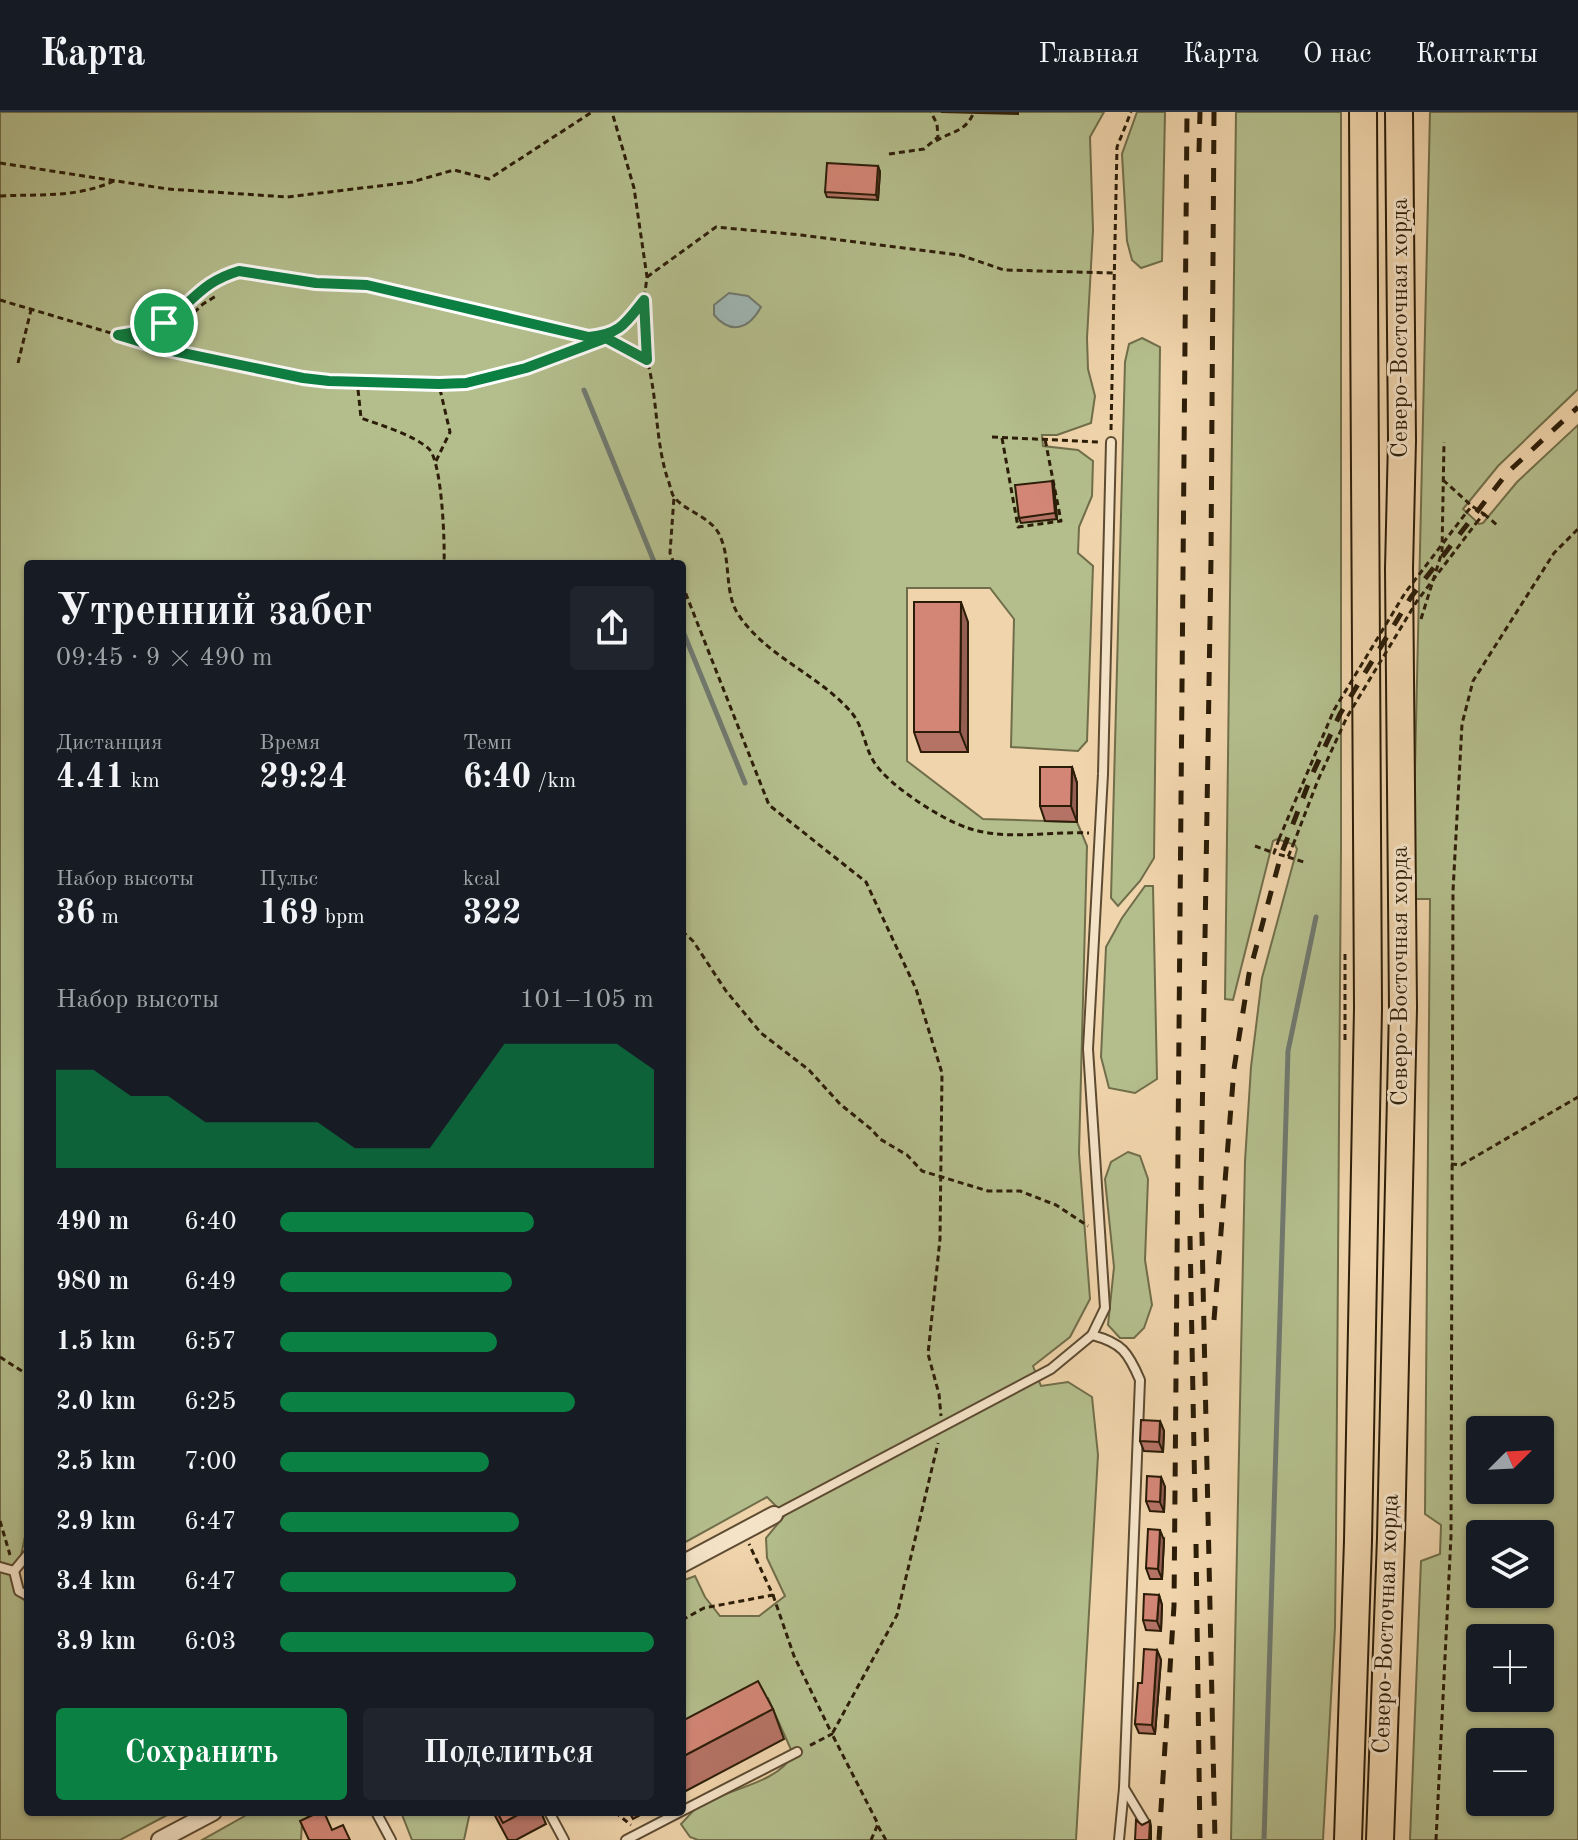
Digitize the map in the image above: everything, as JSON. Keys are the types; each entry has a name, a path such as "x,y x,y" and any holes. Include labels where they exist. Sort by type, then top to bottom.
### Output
{"main road":[{"name":"Северо-Восточная хорда","path":"1348,1840 1358,1541 1368,1008 1363,112"},
{"name":"Северо-Восточная хорда","path":"1380,1840 1391,1538 1403,1008 1399,112"}],"street":[{"path":"686,1562 774,1515"},
{"path":"160,1840 205,1816"}],"lane":[{"path":"774,1515 1051,1369 1092,1335 1105,1308 1088,1049 1100,834 1111,442"},
{"path":"1092,1335 1113,1341 1131,1359 1140,1380 1124,1788 1119,1840"},
{"path":"14,1571 24,1559"},
{"path":"0,1567 14,1571"},
{"path":"14,1571 19,1591 24,1594"},
{"path":"686,1809 797,1752"},
{"path":"1124,1788 1145,1823"},
{"path":"378,1816 391,1840"},
{"path":"551,1816 564,1840"},
{"path":"626,1840 673,1816"}],"path":[{"path":"0,163 168,189 287,197 412,182 454,170 489,179 592,112"},
{"path":"612,112 634,188 647,277 644,300 647,360 653,382 659,443 674,497 670,553 673,560"},
{"path":"930,146 938,137 931,112"},
{"path":"992,437 1111,442 1117,147 1131,112"},
{"path":"889,154 930,146 961,130 973,114"},
{"path":"0,196 69,195 91,191 116,181"},
{"path":"647,277 716,227 960,255 1004,270 1114,273"},
{"path":"118,335 164,323 194,294 218,277 239,271 316,283 367,285 579,335 608,336 647,360"},
{"path":"158,347 203,304 216,296"},
{"path":"0,300 158,347 303,378 439,384 466,383 526,368 608,336 626,323 644,300"},
{"path":"18,363 31,310"},
{"path":"357,380 361,418 428,448 436,461 444,560"},
{"path":"436,461 450,432 439,384"},
{"path":"1002,438 1018,527 1061,521 1045,439"},
{"path":"1421,618 1442,552 1444,442"},
{"path":"1443,480 1497,525"},
{"path":"674,497 719,532 729,560 729,591 739,616 775,652 832,694 853,714 874,762 895,784 967,828 991,834 1100,834"},
{"path":"1274,853 1334,710 1405,593 1472,506"},
{"path":"1288,857 1347,717 1417,601 1484,514"},
{"path":"1436,1840 1451,1536 1453,891 1462,724 1473,681 1554,553 1578,529"},
{"path":"686,594 769,805 866,882 916,989 942,1073 940,1239 928,1354 939,1394 942,1427 897,1615 832,1734 797,1752"},
{"path":"1346,683 1346,731"},
{"path":"1255,846 1307,863"},
{"path":"686,935 761,1033 809,1070 840,1104 880,1139 907,1155 922,1171 988,1191 1020,1191 1056,1205 1101,1234"},
{"path":"1345,953 1345,1049"},
{"path":"1451,1164 1461,1165 1578,1097"},
{"path":"0,1357 24,1372"},
{"path":"0,1521 14,1571"},
{"path":"743,1532 773,1595 794,1656 886,1840"},
{"path":"686,1618 704,1608 773,1595"},
{"path":"620,1816 640,1833"},
{"path":"871,1840 878,1824"}],"green space":[{"path":"0,112 1104,112 1090,137 1093,230 1087,338 1088,369 1095,396 1091,423 1057,435 1042,435 1043,446 1078,450 1093,461 1092,496 1079,527 1078,553 1093,566 1087,741 1078,751 1011,747 1014,619 990,588 907,588 907,761 983,819 1077,822 1087,846 1079,1153 1090,1299 1070,1337 1033,1366 1041,1386 1068,1382 1092,1397 1098,1455 1076,1840 698,1840 690,1837 681,1824 699,1806 776,1772 793,1754 768,1698 686,1733 686,1579 695,1576 705,1597 720,1616 759,1616 785,1596 767,1558 766,1538 785,1515 767,1497 686,1542 686,560 24,560 24,1541 17,1575 24,1599 24,1816 165,1816 120,1840 0,1840"},
{"path":"1137,112 1165,112 1162,261 1141,268 1132,260 1127,241 1122,154"},
{"path":"1236,112 1341,112 1341,848 1336,1540 1335,1627 1323,1840 1231,1840 1245,1161 1251,1067 1262,978 1297,849 1295,845 1277,839 1273,841 1233,1000 1225,999"},
{"path":"1430,112 1578,112 1578,389 1498,466 1463,509 1479,524 1483,523 1517,482 1578,425 1578,1840 1410,1840 1421,1561 1440,1554 1441,1525 1425,1514 1430,899 1412,899"},
{"path":"1142,338 1160,347 1154,858 1140,881 1118,906 1111,898 1125,362 1129,344"},
{"path":"1145,886 1153,886 1157,1079 1135,1093 1109,1088 1101,1057 1106,947"},
{"path":"1128,1152 1140,1156 1148,1179 1145,1260 1152,1305 1144,1328 1134,1338 1120,1338 1108,1325 1114,1267 1105,1179 1111,1162"},
{"path":"245,1816 308,1816 302,1823 301,1840 202,1840"},
{"path":"403,1816 469,1816 464,1840 412,1840"}],"water":[{"path":"729,293 748,296 761,307 751,320 739,327 727,325 714,315 714,305"}],"building":[{"path":"827,163 878,166 876,195 825,192"},
{"path":"1052,481 1055,513 1019,518 1015,485"},
{"path":"914,602 961,602 960,732 914,732"},
{"path":"1040,767 1072,767 1071,806 1040,806"},
{"path":"1141,1420 1160,1421 1159,1442 1140,1441"},
{"path":"1147,1476 1161,1477 1160,1502 1146,1501"},
{"path":"1148,1529 1160,1530 1158,1569 1146,1568"},
{"path":"1144,1594 1159,1595 1157,1621 1143,1620"},
{"path":"1144,1649 1157,1650 1152,1725 1135,1724"},
{"path":"758,1681 773,1709 686,1755 686,1719"},
{"path":"311,1816 326,1816 332,1830 343,1825 350,1840 309,1840 300,1821"},
{"path":"499,1816 516,1816 503,1823"},
{"path":"1136,1820 1142,1825 1150,1821 1149,1840 1135,1840"}],"waterway":[{"path":"584,390 653,560"},
{"path":"686,639 745,783"},
{"path":"1264,1840 1288,1051 1316,917"}],"railway":[{"path":"1159,1840 1174,1606 1187,112"},
{"path":"1199,152 1200,112"},
{"path":"1214,112 1201,1190 1215,1840"},
{"path":"1214,1320 1234,1069 1249,974 1281,855 1311,777 1340,714 1411,597 1507,473 1578,407"},
{"path":"1190,1236 1195,1504"},
{"path":"1196,1544 1200,1840"}],"route":[{"path":"239,271 316,283 367,285 589,337 609,335 626,323 644,300 647,360 606,338 526,368 466,383 329,381 168,350 118,335 164,323 194,294 218,277 239,271"}]}
